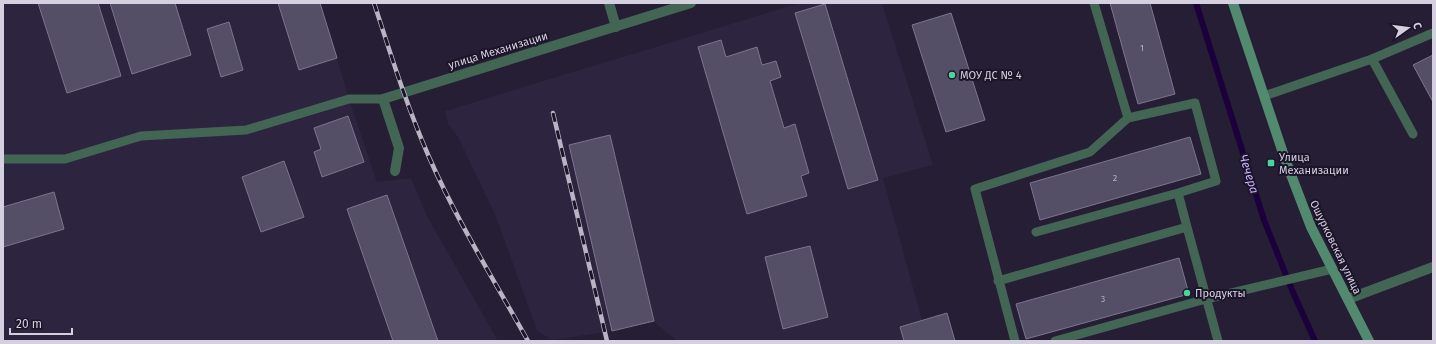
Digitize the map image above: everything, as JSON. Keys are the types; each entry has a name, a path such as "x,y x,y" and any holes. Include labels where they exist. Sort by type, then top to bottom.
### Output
{"street":[{"path":"609,3 616,27"},
{"name":"улица Механизации","path":"383,99 691,3"},
{"name":"Ошурковская улица","path":"1233,3 1285,159 1311,227 1369,341"},
{"path":"383,99 399,148 395,171"},
{"path":"1348,299 1433,267"}],"lane":[{"path":"1094,3 1128,118"},
{"path":"1264,96 1372,59 1433,33"},
{"path":"1372,59 1413,134"},
{"path":"3,159 64,158 141,136 246,130 349,99 383,99"},
{"path":"1015,341 975,189 1090,152 1128,118 1196,103 1216,181 1036,232"},
{"path":"1178,193 1218,341"},
{"path":"998,281 1187,227"},
{"path":"1055,341 1206,298 1332,269"}],"shaded area":[{"path":"3,3 320,3 349,99 377,182 411,178 427,216 498,341 3,341"},
{"path":"800,3 882,3 933,165 883,178 922,320 947,313 955,341 677,341 653,321 612,331 553,340 537,331 497,219 458,137 448,124 445,111"}],"building":[{"path":"38,3 98,3 121,76 67,93"},
{"path":"110,3 175,3 191,55 132,74"},
{"path":"278,3 320,3 337,58 299,70"},
{"path":"1110,3 1150,3 1175,94 1138,104"},
{"path":"825,4 878,180 848,189 795,13"},
{"path":"951,13 985,120 946,132 912,25"},
{"path":"229,22 243,70 221,77 207,29"},
{"path":"721,40 726,57 757,47 762,65 776,61 781,77 770,81 784,128 795,124 809,173 801,176 807,196 747,214 698,47"},
{"path":"1433,55 1433,102 1413,65"},
{"path":"348,116 364,162 322,177 314,152 321,149 314,128"},
{"path":"610,135 654,321 612,331 569,145"},
{"path":"1190,137 1201,174 1040,220 1030,183"},
{"path":"284,161 304,217 261,232 242,177"},
{"path":"54,192 64,229 3,247 3,207"},
{"path":"387,195 438,341 393,341 347,209"},
{"path":"810,246 828,317 783,329 765,257"},
{"path":"1179,258 1189,294 1026,339 1016,304"},
{"path":"947,313 955,341 904,341 900,327"}],"waterway":[{"name":"Чечера","path":"1196,3 1264,220 1292,290 1315,341"}],"railway":[{"path":"374,3 406,100 429,157 476,250 528,341"},
{"path":"553,113 607,341"}],"place":[{"name":"МОУ ДС № 4","path":"952,75"},
{"name":"Улица Механизации","path":"1271,163"},
{"name":"Продукты","path":"1187,293"}]}
